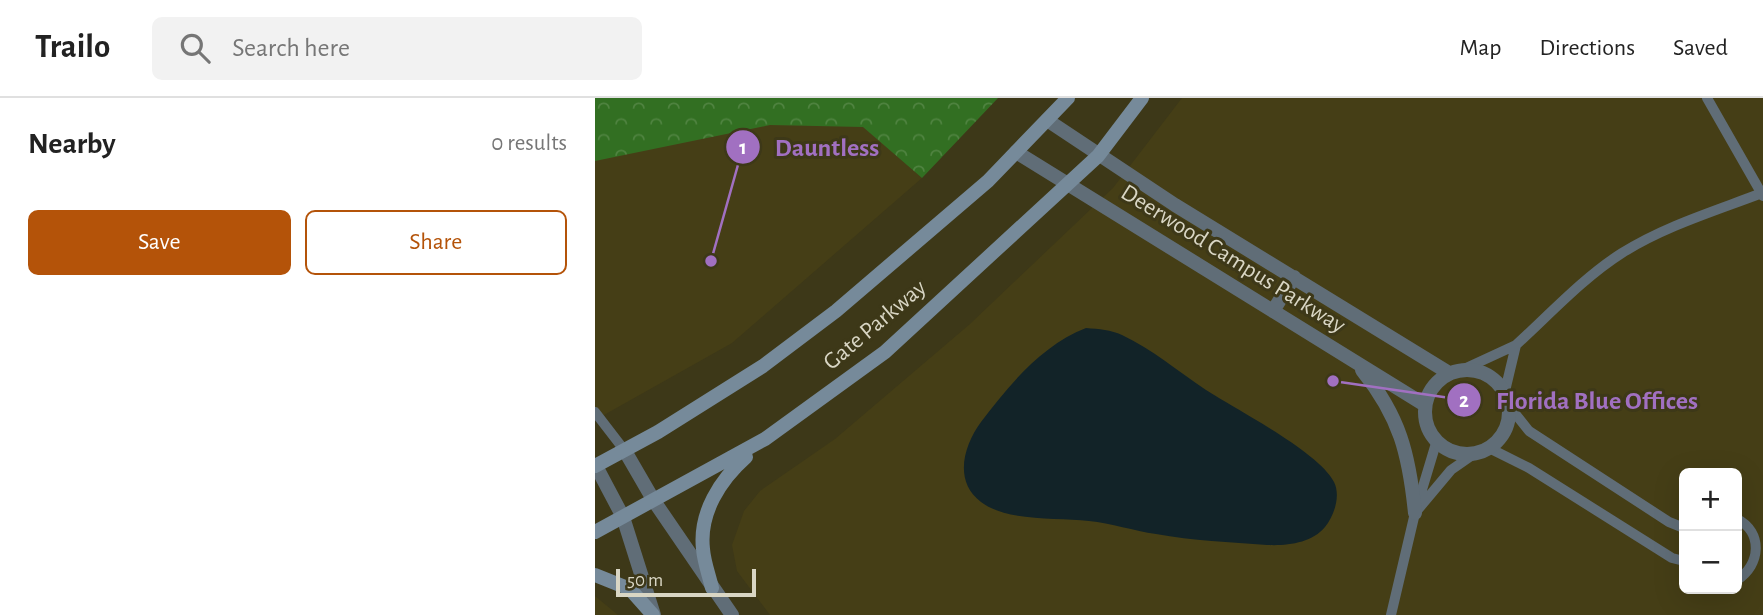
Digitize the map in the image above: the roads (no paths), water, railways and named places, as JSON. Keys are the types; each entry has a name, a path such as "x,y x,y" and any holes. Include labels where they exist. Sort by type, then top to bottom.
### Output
{"main road":[{"name":"Gate Parkway","path":"595,466 625,451 763,366 837,311 988,181 1067,98"},
{"name":"Gate Parkway","path":"595,532 765,439 885,352 1098,156 1142,98"},
{"path":"712,588 703,549 705,520 714,496 730,471 765,439"},
{"path":"595,575 630,589 653,615"}],"street":[{"name":"Deerwood Campus Parkway","path":"1048,120 1098,156 1449,373"},
{"name":"Deerwood Campus Parkway","path":"1016,152 1425,405"},
{"path":"1273,311 1294,277"},
{"path":"1355,361 1381,393 1395,422 1411,467 1415,513"},
{"path":"1464,369 1480,371 1494,379 1505,391 1509,407 1508,422 1501,437 1489,448 1474,454 1458,453 1443,447 1432,436 1426,421 1425,405 1433,386 1449,373 1464,369"},
{"path":"625,451 654,501 732,615"},
{"path":"595,466 623,517 653,615"}],"lane":[{"path":"1464,369 1516,345 1622,253 1677,225 1762,195 1707,98"},
{"path":"1505,391 1516,345"},
{"path":"1509,407 1529,431 1679,526"},
{"path":"595,412 625,451"},
{"path":"1391,615 1415,513 1437,440"},
{"path":"1489,448 1529,468 1672,558 1679,560"},
{"path":"1415,513 1451,470 1474,454"},
{"path":"1742,523 1752,531 1758,545 1756,560 1748,573 1742,577"}],"place":[{"name":"Dauntless","path":"711,261"},
{"name":"Florida Blue Offices","path":"1333,381"}]}
